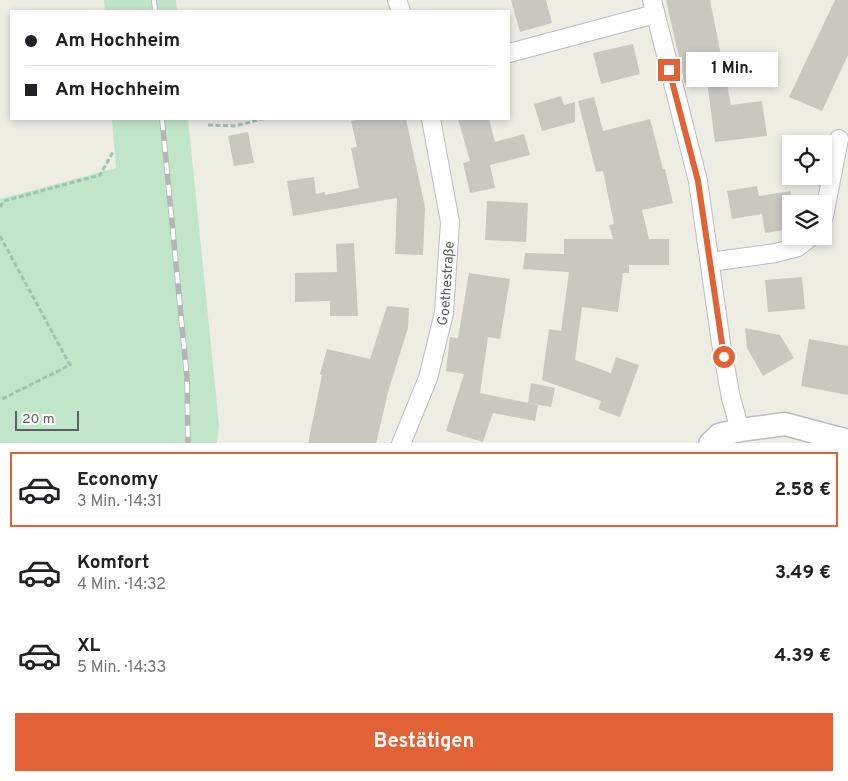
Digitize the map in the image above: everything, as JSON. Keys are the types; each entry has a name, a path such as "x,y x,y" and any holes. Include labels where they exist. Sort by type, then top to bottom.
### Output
{"street":[{"path":"510,53 654,7 698,181 721,343 731,398 740,430"},
{"name":"Goethestraße","path":"401,443 428,378 444,313 450,222 431,120"},
{"path":"828,195 839,139"},
{"path":"710,262 776,253 801,245"},
{"path":"711,443 719,435 785,424 848,441"}],"path":[{"path":"208,125 235,126 258,120"},
{"path":"0,207 4,201 100,175 113,152"},
{"path":"0,236 70,365 0,400"}],"green space":[{"path":"104,0 176,0 177,10 105,10"},
{"path":"112,120 188,120 219,425 217,443 0,443 0,199 116,168"}],"building":[{"path":"511,0 546,0 552,23 520,32"},
{"path":"666,0 710,0 731,105 762,101 767,136 715,142 707,81 685,85"},
{"path":"835,0 848,0 848,55 822,111 789,97"},
{"path":"633,44 640,74 601,84 593,53"},
{"path":"561,96 564,105 575,102 575,122 542,131 534,104"},
{"path":"594,97 603,131 650,119 673,203 642,210 649,239 669,239 669,265 629,265 629,273 623,273 618,312 582,307 575,360 611,373 616,357 639,365 620,417 598,409 601,401 542,380 549,329 561,331 569,272 523,269 525,253 564,254 564,239 613,239 609,225 614,224 603,171 596,172 578,101"},
{"path":"406,120 425,207 423,255 395,254 397,198 293,216 287,181 314,177 316,194 325,192 325,195 359,188 351,148 357,147 351,121"},
{"path":"458,120 489,120 495,142 524,134 530,155 490,165 495,188 470,193 463,163 470,161"},
{"path":"248,132 254,163 234,166 228,136"},
{"path":"757,186 759,196 791,191 791,195 782,195 782,230 765,233 762,214 732,219 727,191"},
{"path":"487,201 528,203 526,242 485,240"},
{"path":"354,243 358,316 330,316 330,301 295,302 295,273 337,272 336,244"},
{"path":"469,273 510,279 500,339 488,337 480,393 538,405 535,421 493,413 483,442 446,431 464,374 446,371 450,337 458,338"},
{"path":"802,277 805,309 768,312 765,280"},
{"path":"387,306 409,308 408,328 388,392 376,443 308,443 322,375 320,374 327,349 370,359"},
{"path":"745,328 780,335 794,358 763,376 747,348"},
{"path":"809,339 848,346 848,395 801,386"},
{"path":"531,383 555,388 551,407 528,403"}],"railway":[{"path":"154,0 155,10"},
{"path":"162,120 187,378 188,443"}],"route":[{"path":"669,70 698,181 724,357"}]}
